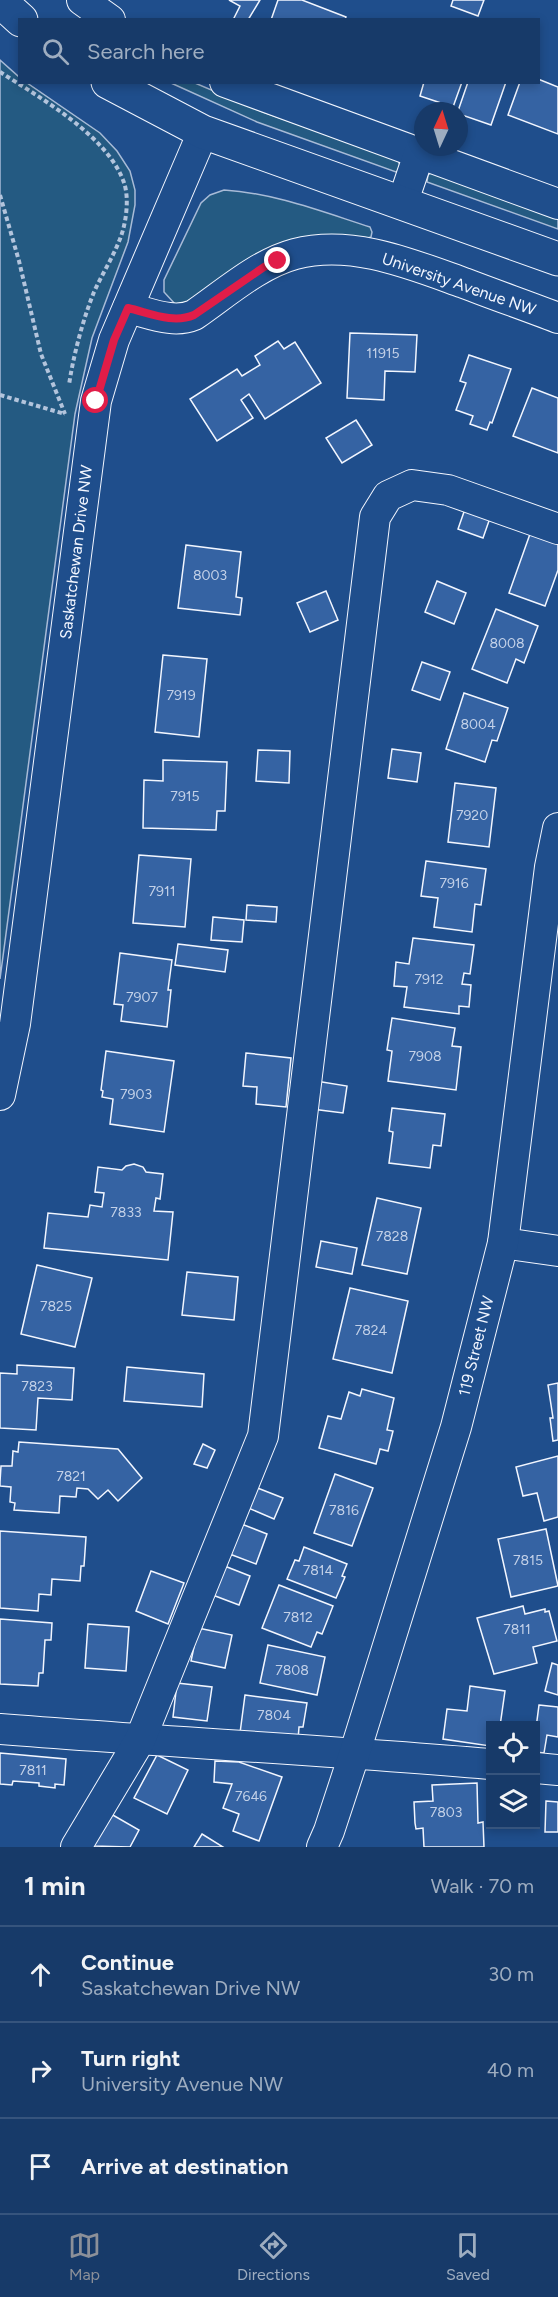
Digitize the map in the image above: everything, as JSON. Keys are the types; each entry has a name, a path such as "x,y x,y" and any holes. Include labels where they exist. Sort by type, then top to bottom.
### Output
{"main road":[{"path":"0,1 19,18"},
{"path":"112,84 203,132 558,260"}],"street":[{"path":"82,0 107,18"},
{"path":"230,84 414,152"},
{"name":"Saskatchewan Drive NW","path":"0,1095 15,1024 96,401 114,340 203,132"},
{"path":"402,204 418,156"},
{"path":"425,156 558,204"},
{"name":"University Avenue NW","path":"128,308 184,320 264,267 295,254 333,250 356,251 396,259 558,318"},
{"path":"76,1847 140,1740 263,1436 375,517 388,496 412,485 448,490 558,529"},
{"name":"119 Street NW","path":"328,1842 456,1427 503,1243 550,867 558,828"},
{"path":"503,1243 558,1251"},
{"path":"0,1729 140,1740 355,1752 486,1764"},
{"path":"540,1768 558,1770"}],"path":[{"path":"0,72 75,123 98,144 117,167 124,181 127,204 123,230 93,295 71,369"},
{"path":"0,195 19,261 41,354 65,414 0,395"}],"shaded area":[{"path":"0,60 18,76 18,84 28,84 100,133 117,151 130,171 135,190 135,205 128,242 92,338 75,414 0,979"},
{"path":"173,84 197,84 263,112 398,160 401,169 396,172 257,122"},
{"path":"431,173 558,218 558,229 427,182 428,175"},
{"path":"224,190 261,195 316,209 370,227 371,237 194,303 175,304 164,292 164,280 201,203 210,195"}],"building":[{"path":"229,0 260,0 249,18 234,18 240,6"},
{"path":"278,0 302,0 346,17 346,18 272,18"},
{"path":"453,0 484,0 478,16 451,6"},
{"path":"540,80 558,87 558,134 508,115 519,84 540,84"},
{"path":"423,84 461,84 455,102 438,102 420,96"},
{"path":"467,84 505,84 491,125 468,117 468,102 461,102"},
{"path":"350,333 417,335 415,372 385,371 384,400 347,398"},
{"path":"278,341 284,349 295,342 321,383 265,419 249,394 241,400 253,418 217,441 190,399 237,369 242,376 260,365 255,356"},
{"path":"469,355 511,369 492,423 490,422 487,430 470,424 473,416 456,410 466,383 460,381"},
{"path":"532,388 558,398 558,453 513,436"},
{"path":"356,420 372,445 342,463 326,438"},
{"path":"465,509 490,518 483,538 458,529"},
{"path":"530,534 558,544 558,570 545,606 509,593"},
{"path":"186,545 241,552 236,597 242,598 240,615 178,608"},
{"path":"437,581 466,593 454,624 425,612"},
{"path":"326,591 338,620 310,632 297,603"},
{"path":"496,609 538,626 524,663 516,659 507,683 472,669"},
{"path":"163,655 207,659 199,737 155,732"},
{"path":"422,662 450,672 440,700 412,690"},
{"path":"464,693 508,708 497,741 492,740 485,762 446,749"},
{"path":"392,749 421,753 417,782 388,778"},
{"path":"258,750 290,751 289,783 256,781"},
{"path":"163,760 227,762 225,811 217,811 216,830 143,828 144,780 163,781"},
{"path":"455,783 496,788 489,847 448,842"},
{"path":"139,855 191,859 185,927 133,923"},
{"path":"426,861 486,869 481,905 475,904 472,932 434,927 438,898 421,896"},
{"path":"247,905 277,907 276,922 246,920"},
{"path":"213,917 244,920 242,942 211,940"},
{"path":"413,938 474,945 470,974 464,973 462,984 471,985 469,1007 459,1006 459,1014 404,1007 407,987 394,986 396,962 409,964"},
{"path":"178,944 228,950 225,972 175,965"},
{"path":"120,953 172,960 167,1027 121,1021 123,1005 114,1004"},
{"path":"392,1018 455,1028 452,1046 461,1047 456,1090 388,1081 392,1051 387,1050"},
{"path":"106,1051 174,1061 164,1132 110,1124 113,1099 102,1097 103,1091 101,1090"},
{"path":"246,1053 291,1058 286,1107 256,1104 257,1087 243,1086"},
{"path":"316,1081 347,1086 343,1113 312,1109"},
{"path":"392,1108 445,1114 441,1146 433,1145 430,1168 389,1163 393,1132 389,1131"},
{"path":"134,1164 143,1167 146,1172 163,1174 160,1199 156,1198 154,1211 173,1212 168,1260 44,1248 48,1213 88,1217 90,1205 102,1207 104,1193 95,1192 98,1167 122,1170"},
{"path":"377,1198 421,1208 407,1274 362,1265"},
{"path":"321,1241 357,1248 352,1274 316,1267"},
{"path":"37,1265 92,1278 75,1347 21,1334"},
{"path":"187,1272 238,1277 234,1320 182,1315"},
{"path":"350,1288 408,1301 392,1373 333,1359"},
{"path":"17,1365 74,1368 72,1400 38,1398 36,1430 0,1428 0,1373 17,1374"},
{"path":"127,1367 204,1374 202,1407 124,1401"},
{"path":"558,1383 558,1440 553,1441 550,1418 553,1418 548,1385"},
{"path":"362,1389 394,1398 387,1430 393,1431 388,1451 380,1449 376,1464 319,1448 328,1416 341,1419 349,1392 360,1396"},
{"path":"19,1442 118,1449 142,1478 118,1501 108,1490 98,1499 88,1489 77,1488 76,1497 60,1496 59,1513 14,1510 15,1503 10,1502 11,1487 0,1486 1,1466 12,1466 13,1451 18,1452"},
{"path":"203,1444 215,1450 207,1468 194,1464"},
{"path":"558,1456 558,1517 544,1521 537,1493 523,1496 516,1467"},
{"path":"335,1474 373,1488 352,1546 314,1533"},
{"path":"255,1487 283,1498 274,1519 246,1507"},
{"path":"239,1523 267,1534 256,1564 227,1553"},
{"path":"546,1529 558,1586 511,1597 498,1539"},
{"path":"0,1531 86,1537 84,1566 81,1566 80,1581 52,1579 51,1595 39,1594 38,1611 0,1608"},
{"path":"304,1547 347,1564 342,1576 345,1577 336,1598 287,1579 295,1560 299,1561"},
{"path":"222,1565 250,1576 239,1605 210,1594"},
{"path":"151,1571 184,1583 168,1624 136,1611"},
{"path":"279,1585 333,1606 322,1634 317,1632 311,1647 262,1628"},
{"path":"523,1606 525,1614 545,1609 545,1612 549,1611 557,1641 533,1647 537,1663 494,1674 477,1618"},
{"path":"0,1619 52,1623 51,1640 45,1640 43,1673 39,1673 38,1686 0,1684"},
{"path":"88,1624 129,1627 126,1671 85,1668"},
{"path":"198,1628 232,1635 225,1668 191,1661"},
{"path":"268,1645 325,1657 317,1695 260,1683"},
{"path":"552,1663 558,1665 558,1695 545,1691"},
{"path":"177,1683 212,1687 207,1721 173,1717"},
{"path":"470,1686 505,1691 501,1721 486,1721 486,1745 443,1739 447,1709 467,1711"},
{"path":"245,1695 307,1703 303,1727 299,1727 298,1740 240,1733"},
{"path":"539,1705 558,1707 558,1737 547,1735 544,1753 540,1752 540,1721 537,1721"},
{"path":"0,1753 66,1759 64,1785 55,1784 55,1788 39,1786 39,1783 13,1781 12,1785 0,1784"},
{"path":"157,1755 188,1770 167,1814 134,1798"},
{"path":"215,1761 239,1762 282,1777 259,1841 233,1831 239,1814 223,1808 232,1784 214,1782"},
{"path":"477,1783 478,1823 483,1822 484,1847 424,1847 423,1828 416,1829 414,1802 433,1801 432,1785"},
{"path":"546,1801 558,1802 558,1832 545,1832"},
{"path":"111,1814 139,1830 130,1847 93,1846"},
{"path":"202,1834 223,1847 194,1847"}],"route":[{"path":"96,401 114,340 128,308 184,320 264,267 278,261"}]}
